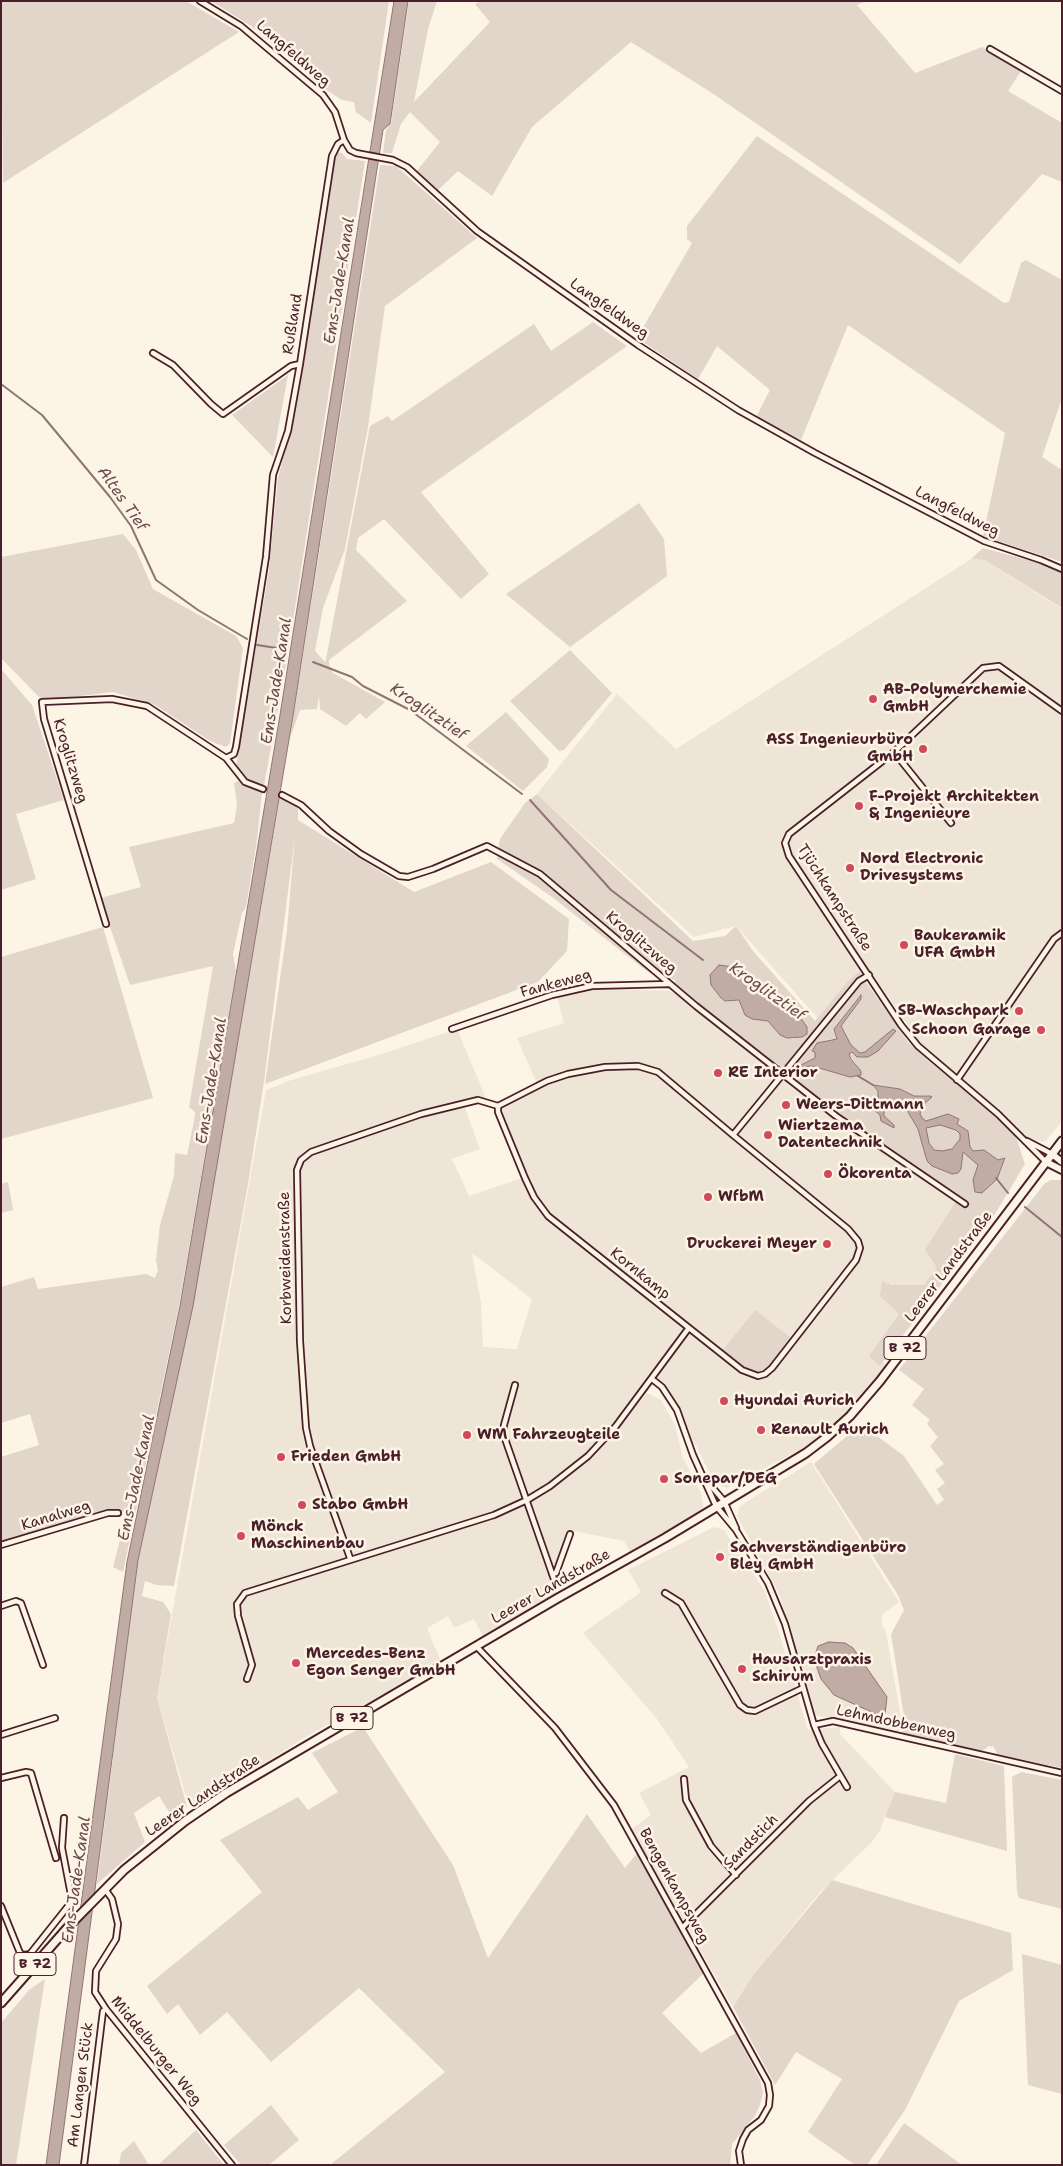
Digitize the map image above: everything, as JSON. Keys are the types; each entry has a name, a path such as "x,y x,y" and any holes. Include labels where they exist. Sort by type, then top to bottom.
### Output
{"main road":[{"name":"Leerer Landstraße","path":"1,2003 69,1926 104,1890 152,1847 230,1790 665,1538 806,1454 850,1416 880,1381 1062,1140"},
{"path":"1052,1154 1062,1162"},
{"path":"1046,1162 1062,1170"}],"street":[{"name":"Langfeldweg","path":"200,1 241,26 323,95 335,112 348,148 356,154 396,162 413,172 477,230 638,346 738,410 816,453 984,541 1062,569"},
{"path":"990,48 1062,92"},
{"name":"Rußland","path":"153,353 173,365 223,414 291,366 300,364 332,156 338,144 344,140"},
{"path":"226,758 235,752 265,566 274,476 288,431 300,364"},
{"name":"Tjüchkampstraße","path":"1046,1162 998,1114 918,1046 789,856 785,843 789,834 894,752 979,671 988,666 999,666 1062,711"},
{"name":"Kroglitzweg","path":"106,924 44,719 42,702 112,699 147,706 226,758 245,782 263,790"},
{"path":"894,752 951,823"},
{"name":"Kroglitzweg","path":"282,795 301,805 329,831 361,854 400,876 408,877 433,869 487,846 540,874 669,984 836,1116 965,1204"},
{"path":"957,1080 1054,939 1062,933"},
{"path":"733,1135 859,982 869,975"},
{"name":"Fankeweg","path":"452,1029 552,995 592,986 669,984"},
{"name":"Kornkamp","path":"638,1066 658,1072 848,1229 858,1241 860,1253 772,1368 763,1375 747,1374 548,1216 540,1207 518,1161 498,1112 498,1106 547,1081 568,1074 605,1067 638,1066"},
{"name":"Korbweidenstraße","path":"350,1558 310,1446 306,1428 300,1341 296,1170 301,1160 311,1152 421,1114 478,1100 498,1106"},
{"name":"Tjüchkampstraße","path":"1026,1140 1052,1154"},
{"path":"247,1679 252,1665 238,1616 237,1604 240,1598 256,1588 494,1515 550,1486 588,1456 616,1426 688,1328"},
{"path":"652,1379 662,1388 677,1410 692,1455 716,1506"},
{"path":"515,1385 511,1407 504,1425 504,1433 556,1585"},
{"path":"705,1480 714,1488 724,1502"},
{"name":"Lehmdobbenweg","path":"724,1502 736,1530"},
{"name":"Lehmdobbenweg","path":"716,1506 736,1530 768,1582 779,1605 814,1725 833,1721 1062,1773"},
{"name":"Kanalweg","path":"1,1546 108,1513 118,1513"},
{"path":"552,1574 556,1573 570,1534"},
{"path":"665,1593 681,1604 740,1705 747,1710 755,1711 764,1708 803,1688"},
{"path":"1,1606 16,1601 22,1602 43,1665"},
{"name":"Bengenkampsweg","path":"476,1646 536,1706 598,1784 627,1828 768,2083 769,2106 760,2120 748,2130 743,2139 739,2151 740,2165"},
{"path":"1,1735 55,1718"},
{"path":"814,1725 839,1777 847,1787"},
{"path":"1,1778 26,1772 31,1773 56,1858"},
{"name":"Sandstich","path":"683,1927 809,1801 839,1777"},
{"path":"684,1779 686,1800 711,1846 736,1875"},
{"path":"1,1906 20,1953 24,1955 30,1954 69,1905 71,1895 62,1848 64,1818"},
{"name":"Middelburger Weg","path":"104,1890 112,1899 118,1924 116,1940 98,1966 94,1978 95,1992 232,2165"},
{"name":"Am Langen Stück","path":"84,2165 103,2011 106,2008"}],"shaded area":[{"path":"1,1 186,1 239,32 3,183"},
{"path":"211,1 389,1 371,123 356,112 354,102 342,100 328,91 251,26"},
{"path":"394,1 408,1 390,124 383,130 293,716 193,1306 138,1560 59,2165 46,2165 127,1562 180,1306 280,715"},
{"path":"409,1 437,1 428,29 414,102 490,22 475,4 481,1 866,1 857,5 915,73 982,47 1021,71 1008,91 1062,123 1062,182 1042,174 960,264 712,93 631,42 532,127 492,196 458,171 437,191 416,172 440,142 410,112 401,124 392,153 383,153 386,130 391,124"},
{"path":"757,136 1004,303 1009,302 1021,263 1026,260 1062,280 1062,398 1042,457 1062,470 1062,562 983,536 1005,433 848,325 801,440 756,417 770,390 717,346 698,379 637,338 692,243 687,239 687,226"},
{"path":"336,152 342,153 347,159 365,161 288,653 264,786 261,786 246,778 236,767 269,570 278,478 292,424"},
{"path":"380,165 396,166 477,238 385,306 368,427 345,549 323,608 315,651 325,662 323,675 370,426 388,416 392,421 534,324 551,351 593,322 627,346 421,492 489,574 461,599 384,519 358,538 356,550 407,601 329,660 329,665 333,673 385,702 366,719 360,713 346,726 320,709 319,696 317,709 300,710 290,738"},
{"path":"288,375 273,457 232,415"},
{"path":"639,503 664,539 667,576 570,647 506,594"},
{"path":"123,534 136,550 153,589 236,636 243,648 230,743 226,747 210,741 155,705 113,692 47,700 39,697 1,658 1,557"},
{"path":"983,548 1050,566 1062,573 1062,608 985,560 971,559"},
{"path":"971,559 985,560 1062,609 1062,1121 1045,1142 1027,1140 972,1088 945,1068 918,1040 869,969 859,976 821,1022 736,926 694,937 537,794 617,694 676,749"},
{"path":"570,650 612,693 564,750 559,751 510,701"},
{"path":"1,669 32,705 64,800 16,814 36,879 1,890"},
{"path":"506,712 549,759 547,767 523,791 466,746"},
{"path":"240,780 262,792 257,840 246,907 242,913 233,954 236,971 179,1306 123,1572 113,1567 127,1512 106,1511 1,1542 1,1457 39,1445 30,1414 1,1423 1,1287 34,1277 38,1289 146,1274 155,1278 158,1270 156,1260 160,1225 174,1176 175,1153 187,1155 195,1116 195,1112 189,1107 213,966 130,985 100,898 141,887 129,847 234,823 237,805 234,783"},
{"path":"537,794 693,941 725,936 736,926 753,951 815,1021 851,978 859,972 908,1042 991,1112 1016,1137 1025,1164 995,1214 880,1366 869,1356 899,1314 880,1296 882,1281 891,1285 924,1285 937,1268 925,1250 956,1201 827,1112 686,1003 668,988 676,980 660,978 648,972 552,897 497,859 500,839 525,803","holes":["735,967 787,1011 794,1039 780,1035 768,1021 752,1019 743,1011 739,1000 725,1001 721,999 711,985 710,975","860,996 861,999 841,1026 851,1045 860,1053 878,1051 868,1057 857,1057 852,1052 849,1054 861,1071 850,1077 812,1066 802,1067 801,1065 815,1058 815,1052 812,1051 827,1040 837,1039 834,1029","874,1085 900,1089 914,1096 927,1095 930,1099 922,1106 921,1118 926,1121 959,1119 957,1124 969,1138 970,1147 973,1151 984,1150 998,1160 1006,1158 997,1179 975,1172 978,1165 976,1161 962,1152 961,1159 937,1167 932,1166 927,1161 918,1129 905,1107 895,1104 884,1110 884,1116 894,1125 893,1128 874,1110 866,1108 878,1098 878,1091"]},
{"path":"280,797 298,807 298,820 414,892 491,862 569,919 567,951 538,982 265,1084 287,930 295,836 264,1082 248,1184 174,1586 156,1585 145,1581 142,1596 163,1602 171,1614 157,1698 187,1807 173,1818 159,1796 134,1813 145,1842 97,1884 138,1559 192,1305"},
{"path":"103,927 153,1098 1,1139 1,957"},
{"path":"719,965 734,967 765,991 777,1004 802,1020 807,1027 807,1034 802,1037 787,1038 780,1035 768,1021 752,1019 745,1015 739,1000 725,1001 721,998 711,985 710,975"},
{"path":"593,988 669,991 680,996 965,1203 939,1270 924,1285 900,1288 891,1284 889,1299 909,1316 879,1358 887,1366 837,1424 815,1442 727,1488 721,1486 708,1470 696,1445 691,1444 678,1405 668,1389 654,1376 620,1425 647,1393 661,1400 675,1425 683,1458 701,1493 704,1509 630,1552 624,1541 569,1530 553,1569 559,1586 553,1588 557,1595 483,1637 474,1619 454,1628 448,1616 427,1628 441,1662 302,1739 243,1777 189,1806 157,1698 266,1090 291,1080 382,1054 457,1029 488,1103 478,1100 463,1103 480,1149 452,1159 469,1196 525,1177 498,1112 498,1106 538,1086 517,1038 564,1023 557,997","holes":["472,1253 532,1299 517,1349 483,1347 481,1303"]},
{"path":"861,995 861,999 841,1026 851,1045 860,1053 865,1052 893,1029 896,1031 878,1051 868,1057 857,1057 852,1052 849,1054 861,1071 861,1075 850,1077 812,1066 802,1067 801,1065 815,1058 815,1052 812,1051 817,1043 837,1039 834,1029"},
{"path":"873,1085 900,1089 914,1096 932,1097 922,1106 920,1114 922,1118 926,1121 948,1114 959,1119 957,1124 968,1131 970,1147 973,1151 984,1150 998,1160 1005,1158 997,1179 982,1193 975,1192 973,1180 978,1165 963,1152 961,1169 958,1173 952,1174 932,1166 927,1161 918,1129 905,1107 895,1104 884,1110 884,1116 894,1125 894,1128 881,1121 880,1115 874,1110 867,1110 866,1108 878,1098 878,1091","holes":["940,1125 956,1130 960,1134 960,1139 952,1149 942,1151 934,1150 929,1143 926,1128"]},
{"path":"940,1125 956,1130 960,1134 960,1139 952,1149 942,1152 934,1150 929,1143 926,1128"},
{"path":"1051,1180 1062,1180 1062,1768 997,1754 994,1747 989,1746 982,1751 978,1751 902,1733 905,1722 891,1634 904,1610 898,1595 814,1464 861,1424 904,1456 937,1505 944,1500 937,1489 945,1483 935,1470 944,1464 930,1446 938,1437 927,1424 930,1420 912,1405 924,1389 899,1370 1045,1183"},
{"path":"8,1182 13,1210 1,1213 1,1184"},
{"path":"755,1310 791,1338 767,1369 754,1373 747,1371 722,1351"},
{"path":"811,1462 899,1602 882,1615 882,1625 886,1632 901,1718 899,1732 814,1715 779,1594 737,1516 740,1506"},
{"path":"714,1527 724,1530 764,1590 778,1629 808,1730 840,1727 840,1734 895,1792 879,1832 872,1842 820,1892 753,1975 733,2007 631,1829 651,1815 639,1793 689,1767 657,1719 583,1633 641,1592 628,1570"},
{"path":"829,1642 845,1643 853,1648 887,1697 885,1714 878,1715 834,1695 821,1679 814,1659 818,1646"},
{"path":"363,1727 453,1865 488,1958 587,1814 625,1868 638,1852 704,1973 662,2013 701,2053 736,2033 760,2080 763,2093 760,2105 755,2116 732,2144 730,2165 330,2165 445,2072 359,1988 271,2062 227,2012 200,2035 178,2004 167,2014 147,1986 262,1892 220,1840 298,1797 308,1810 338,1792 312,1753"},
{"path":"955,1754 1004,1766 1007,1851 885,1817 895,1792 946,1803"},
{"path":"1021,1772 1062,1780 1062,1909 1019,1898 1017,1892 1012,1777"},
{"path":"832,1880 1011,1933 1013,1970 959,2001 905,2110 867,2165 855,2165 808,2132 842,2079 796,2052 775,2085 733,2007 753,1975"},
{"path":"1022,1954 1062,1965 1062,2094 1028,2085"},
{"path":"45,1979 16,2165 1,2165 1,2023 30,1989"},
{"path":"271,2105 299,2140 269,2165 241,2165 224,2145"},
{"path":"904,2123 962,2165 876,2165"},
{"path":"196,2130 224,2165 158,2165"},
{"path":"134,2141 149,2165 119,2165 121,2153"}],"waterway":[{"name":"Altes Tief","path":"1,384 42,415 110,497 131,526 156,580 198,610 247,639"},
{"name":"Altes Tief","path":"257,645 277,648"},
{"name":"Kroglitztief","path":"313,662 352,677 363,686 410,710 522,794"},
{"name":"Kroglitztief","path":"530,800 611,890 703,960"},
{"name":"Kroglitztief","path":"858,1076 873,1085"},
{"name":"Kroglitztief","path":"996,1178 1008,1193"},
{"name":"Kroglitztief","path":"1025,1207 1062,1237"}],"place":[{"name":"AB-Polymerchemie GmbH","path":"873,699"},
{"name":"ASS Ingenieurbüro GmbH","path":"923,749"},
{"name":"F-Projekt Architekten & Ingenieure","path":"859,806"},
{"name":"Nord Electronic Drivesystems","path":"850,868"},
{"name":"Baukeramik UFA GmbH","path":"904,945"},
{"name":"SB-Waschpark","path":"1019,1011"},
{"name":"Schoon Garage","path":"1041,1030"},
{"name":"RE Interior","path":"718,1073"},
{"name":"Weers-Dittmann","path":"786,1105"},
{"name":"Wiertzema Datentechnik","path":"768,1135"},
{"name":"Ökorenta","path":"828,1174"},
{"name":"WfbM","path":"708,1197"},
{"name":"Druckerei Meyer","path":"827,1244"},
{"name":"Hyundai Aurich","path":"724,1401"},
{"name":"Renault Aurich","path":"761,1430"},
{"name":"WM Fahrzeugteile","path":"467,1435"},
{"name":"Frieden GmbH","path":"281,1457"},
{"name":"Sonepar/DEG","path":"664,1479"},
{"name":"Stabo GmbH","path":"302,1505"},
{"name":"Mönck Maschinenbau","path":"241,1536"},
{"name":"Sachverständigenbüro Bley GmbH","path":"720,1557"},
{"name":"Mercedes-Benz Egon Senger GmbH","path":"296,1663"},
{"name":"Hausarztpraxis Schirum","path":"742,1669"}],"water label":[{"name":"Ems-Jade-Kanal","path":"340,281"},
{"name":"Ems-Jade-Kanal","path":"277,681"},
{"name":"Ems-Jade-Kanal","path":"212,1081"},
{"name":"Ems-Jade-Kanal","path":"137,1478"},
{"name":"Ems-Jade-Kanal","path":"77,1880"}]}
